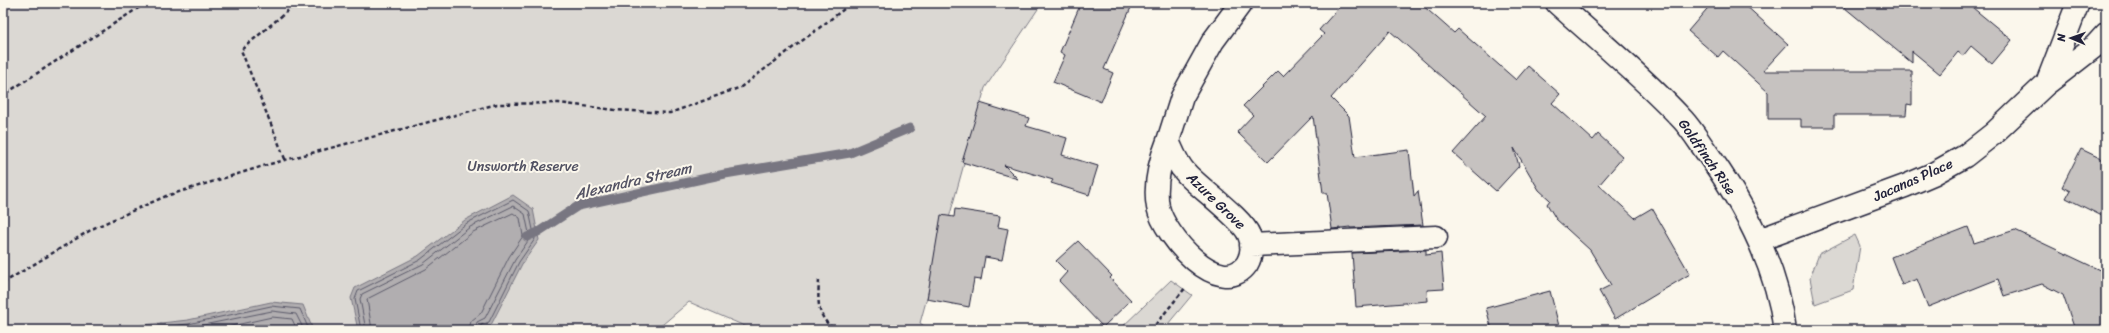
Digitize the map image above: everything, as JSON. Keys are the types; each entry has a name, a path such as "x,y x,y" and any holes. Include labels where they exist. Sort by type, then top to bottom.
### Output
{"street":[{"name":"Azure Grove","path":"1168,141 1175,157 1185,172 1249,234 1251,255 1246,264 1239,271 1220,273 1211,271 1174,241 1161,219 1157,190 1163,154 1182,97 1213,41 1241,3"},
{"name":"Goldfinch Rise","path":"1557,3 1684,121 1725,178 1759,240 1772,275 1785,330"},
{"name":"Jacanas Place","path":"2046,84 2078,3"},
{"name":"Jacanas Place","path":"1759,240 1933,174 1965,156 1994,134 2046,84 2085,55 2106,34"},
{"path":"1251,245 1436,237"}],"path":[{"path":"3,85 8,92 146,3"},
{"path":"285,160 241,50 297,3"},
{"path":"3,283 94,228 166,196 285,160 497,104 559,103 615,110 670,113 741,87 852,3"},
{"path":"819,280 818,306 825,323 835,330"},
{"path":"1150,330 1188,285"}],"green space":[{"name":"Unsworth Reserve","path":"3,3 1042,3 985,88 920,323 930,330 754,330 689,302 656,330 3,330"},
{"path":"1855,235 1860,246 1853,290 1815,304 1810,278 1819,254"},
{"path":"1171,280 1192,295 1163,330 1119,330"}],"water":[{"path":"513,195 533,209 539,240 522,264 491,325 479,330 358,330 351,298 355,288 418,256 465,220"},
{"path":"271,302 303,305 313,330 99,330 188,320"}],"building":[{"path":"1081,3 1133,3 1104,69 1113,73 1101,102 1053,82 1065,55 1060,52"},
{"path":"1343,3 1420,3 1454,33 1458,29 1516,80 1528,66 1560,94 1552,103 1593,140 1598,134 1623,157 1599,185 1635,218 1652,208 1690,274 1615,319 1599,291 1611,285 1590,250 1556,219 1547,204 1550,200 1539,190 1514,148 1519,166 1496,191 1453,153 1486,116 1390,31 1331,98 1349,116 1355,157 1409,150 1414,196 1418,191 1423,225 1350,227 1332,229 1327,193 1323,193 1313,116 1268,162 1237,132 1253,115 1243,106 1278,71 1283,76 1324,34 1319,30"},
{"path":"1712,3 1743,3 1788,44 1763,71 1912,71 1912,105 1907,104 1906,115 1834,115 1834,127 1801,127 1801,119 1768,119 1768,92 1723,51 1718,57 1688,31"},
{"path":"1839,3 1967,3 2012,40 1992,64 1971,46 1963,56 1958,52 1940,74 1912,51 1912,63"},
{"path":"980,103 1029,118 1026,126 1067,138 1062,155 1098,166 1089,195 1051,183 1053,180 1004,165 1018,179 962,162"},
{"path":"2081,149 2106,161 2106,218 2066,198 2070,191 2062,187"},
{"path":"955,209 1000,216 998,227 1008,229 1002,260 985,257 981,280 974,279 969,307 927,299 941,215 954,217"},
{"path":"1968,227 1974,243 2015,230 2106,273 2106,327 2096,330 2075,330 2063,295 2042,284 2004,296 1998,279 1928,307 1917,279 1902,285 1891,257"},
{"path":"1078,241 1112,276 1110,278 1131,300 1103,327 1059,281 1067,272 1056,261"},
{"path":"1426,250 1426,255 1441,253 1444,289 1427,290 1428,301 1356,307 1352,253"},
{"path":"1550,291 1560,330 1492,330 1486,308"}],"waterway":[{"name":"Alexandra Stream","path":"527,237 538,232 578,206 725,174 850,153 910,128"}]}
